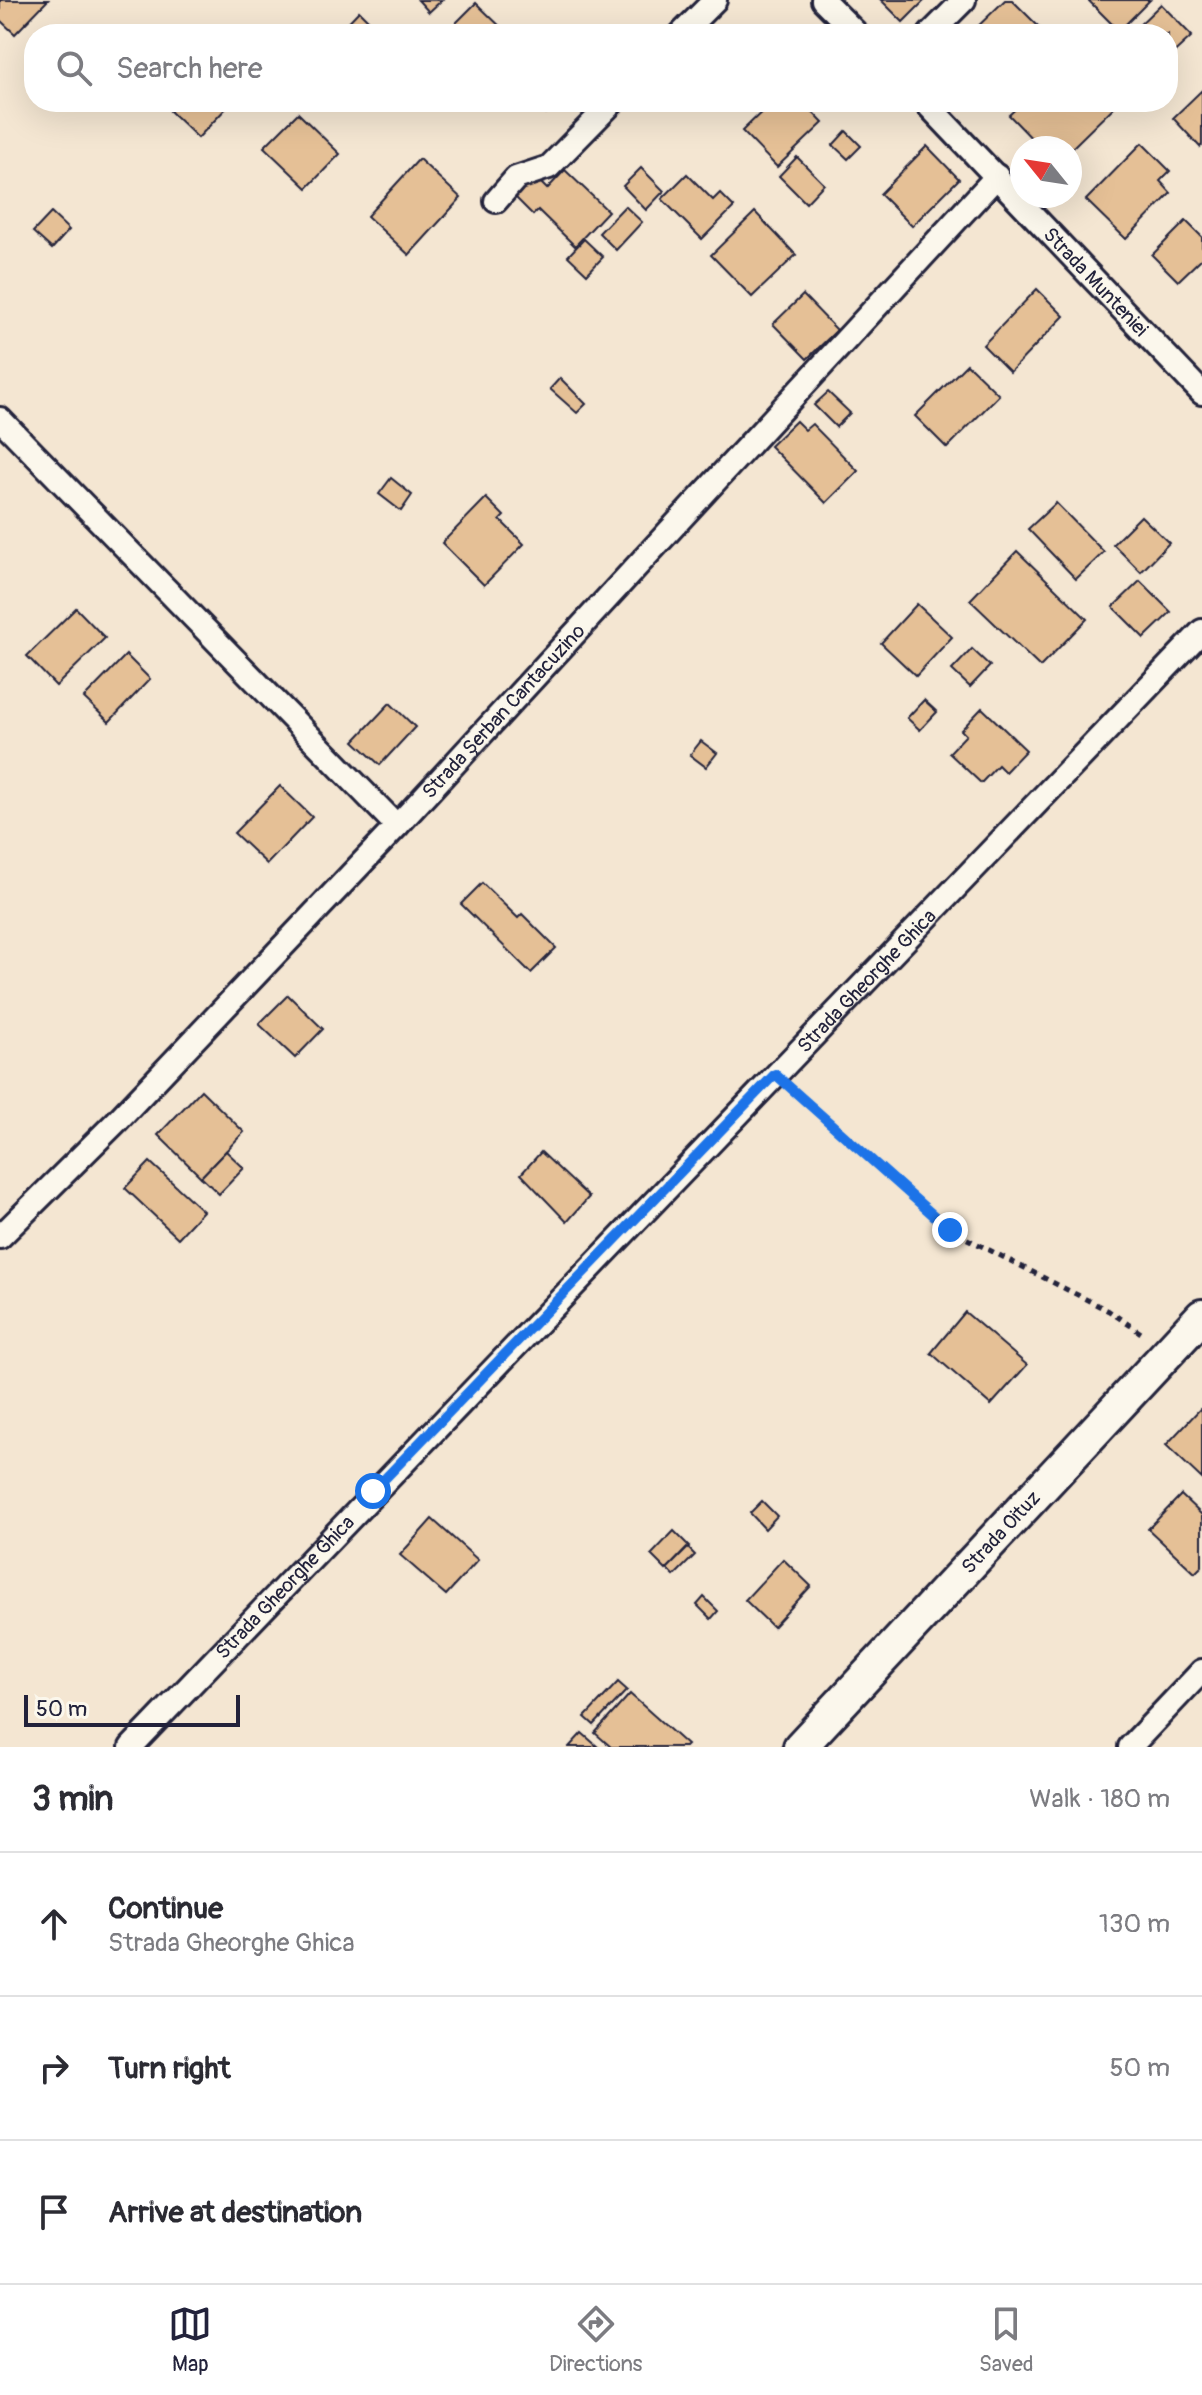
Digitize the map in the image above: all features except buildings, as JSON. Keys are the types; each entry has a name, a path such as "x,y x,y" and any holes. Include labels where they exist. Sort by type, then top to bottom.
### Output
{"main road":[{"name":"Strada Oituz","path":"800,1747 1202,1316"}],"street":[{"path":"691,24 715,0"},
{"path":"823,0 847,24"},
{"path":"940,24 964,0"},
{"path":"496,201 516,178 549,167 603,112"},
{"name":"Strada Munteniei","path":"935,112 1202,393"},
{"name":"Strada Șerban Cantacuzino","path":"0,1237 116,1122 397,826 997,176"},
{"path":"0,419 397,826"},
{"name":"Strada Gheorghe Ghica","path":"131,1747 1202,631"},
{"path":"1130,1747 1202,1671"}],"path":[{"path":"775,1074 950,1230 1109,1311 1167,1353"}],"route":[{"path":"373,1491 775,1074 950,1230"}]}
